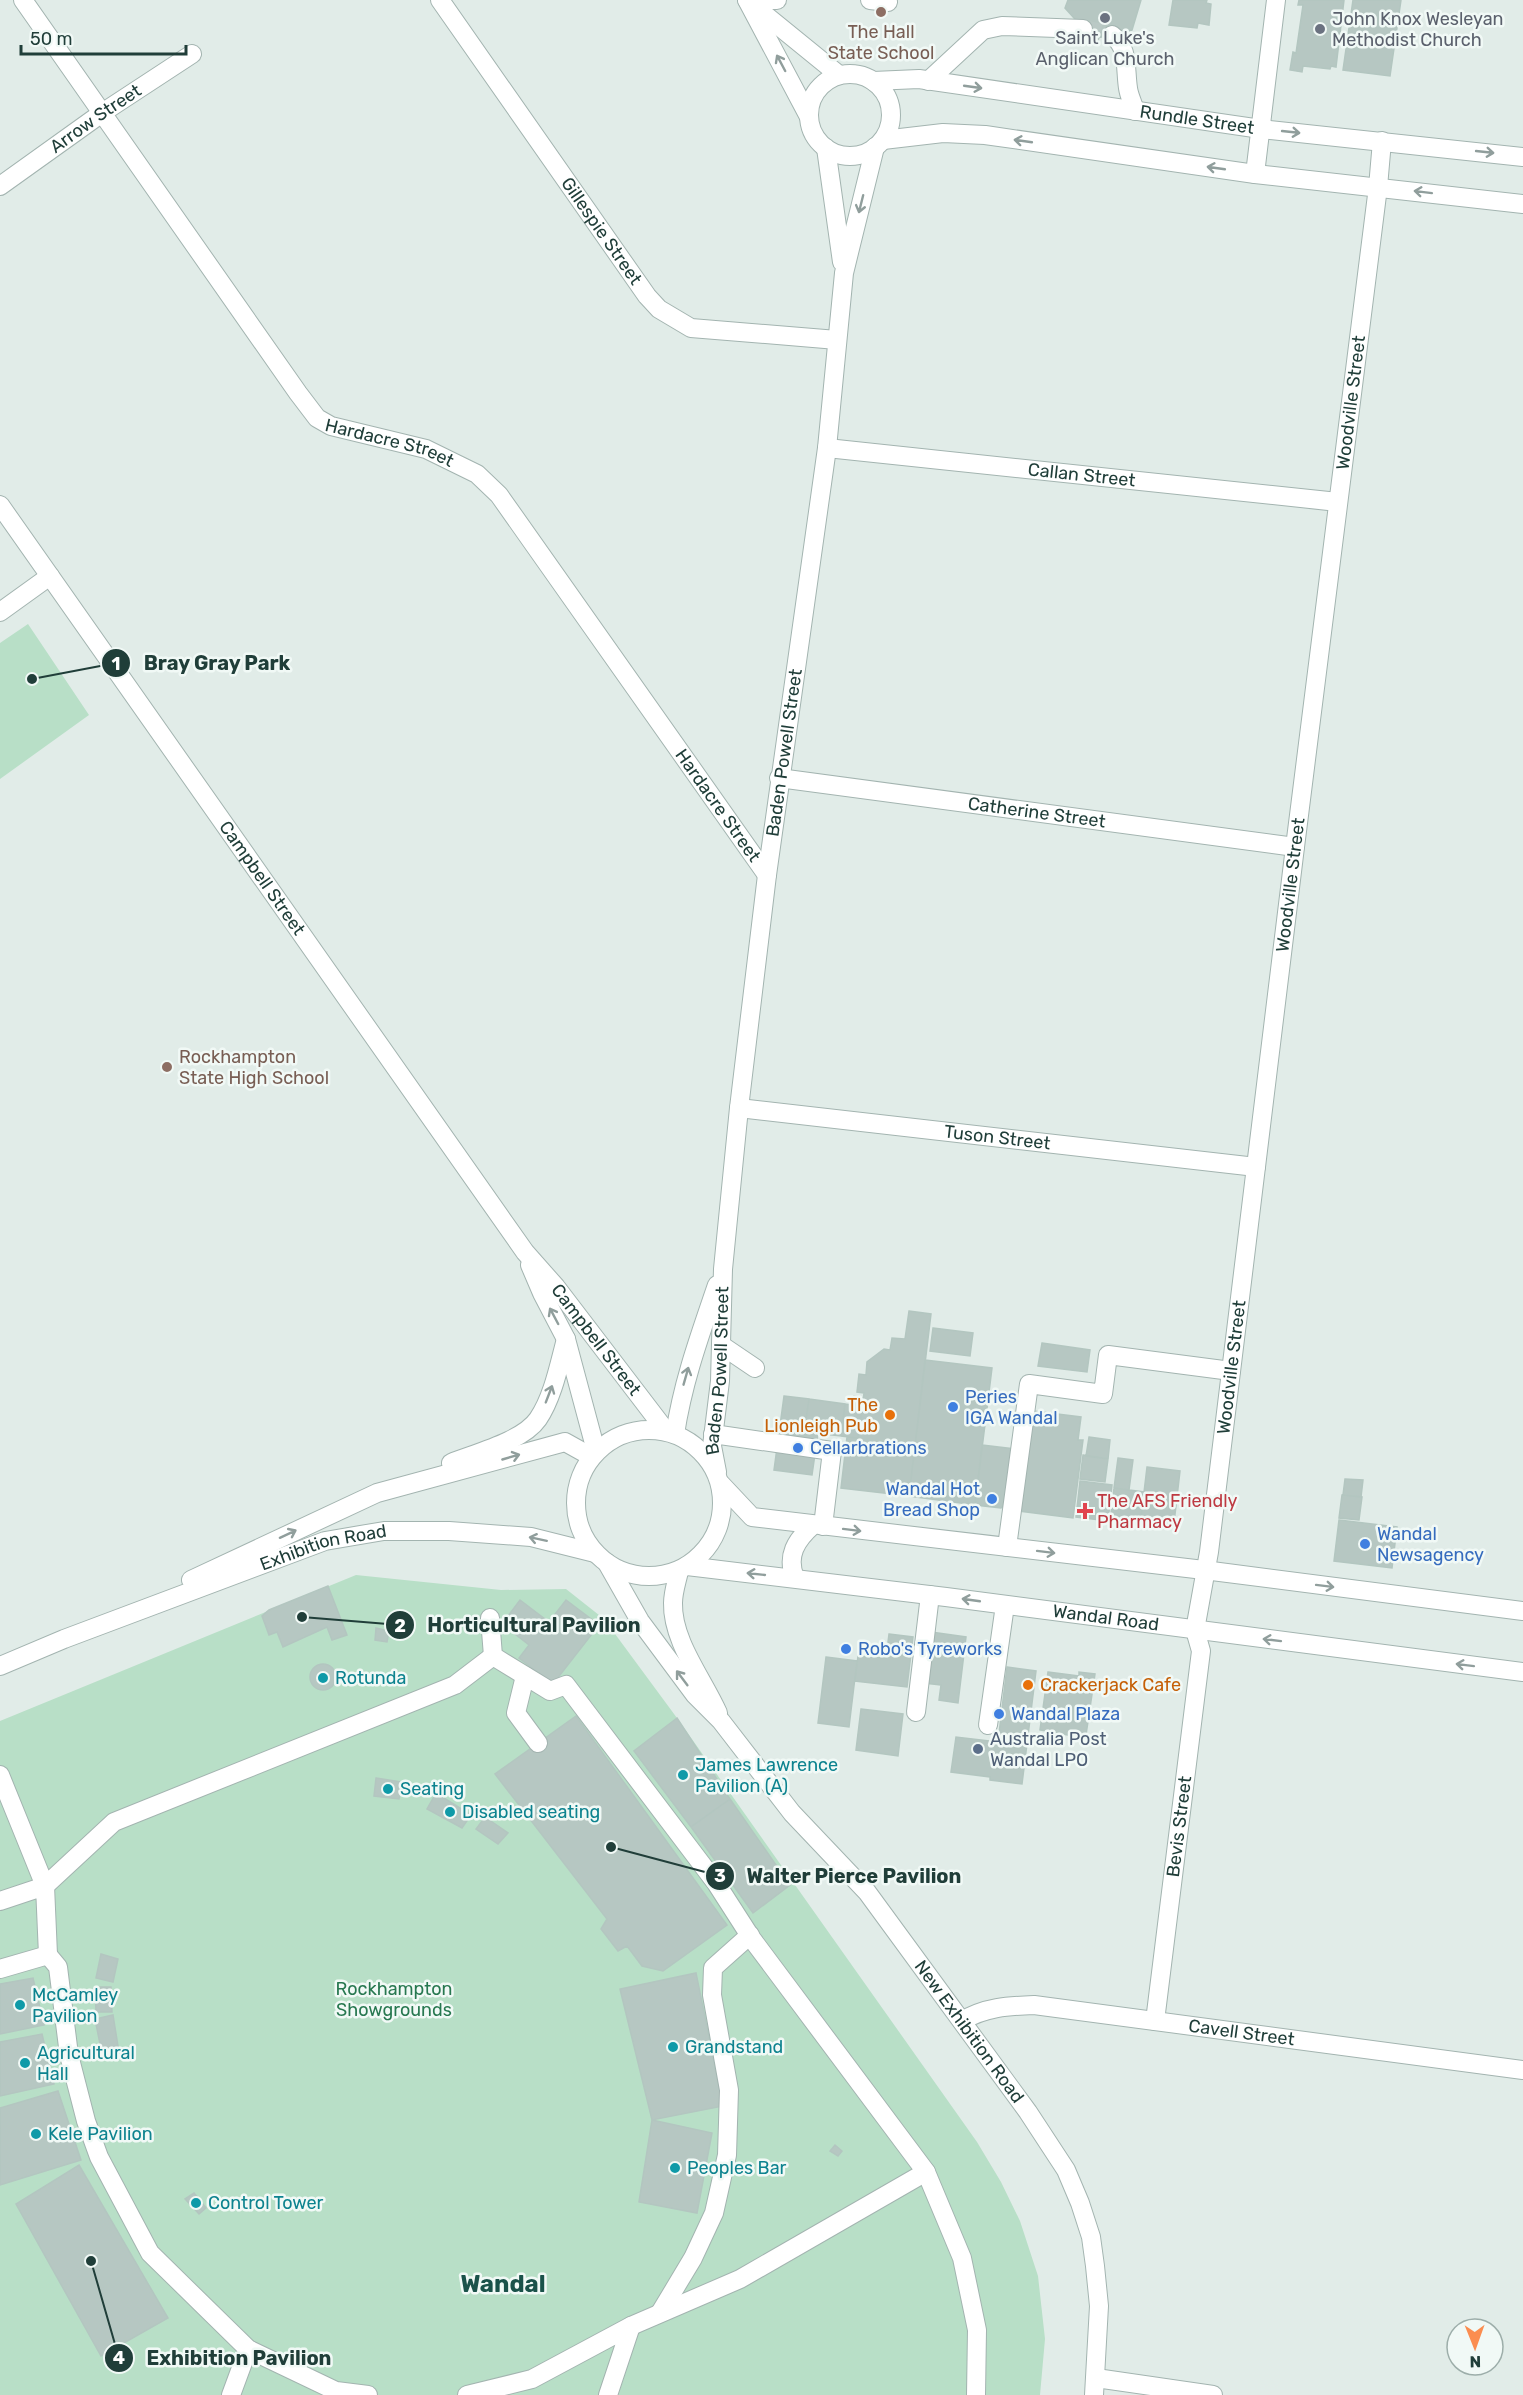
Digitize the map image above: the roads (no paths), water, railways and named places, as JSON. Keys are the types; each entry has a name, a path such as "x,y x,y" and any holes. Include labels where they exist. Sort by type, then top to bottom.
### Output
{"street":[{"name":"Hardacre Street","path":"22,0 317,418 331,426 426,449 477,474 499,495 767,875"},
{"name":"Gillespie Street","path":"440,0 647,296 659,309 691,328 837,340"},
{"path":"747,0 777,0"},
{"path":"747,0 839,75"},
{"path":"747,0 808,115 811,129 818,141 826,148 843,156 857,155 879,143 943,133 985,135 1255,174 1523,204"},
{"path":"870,0 888,2"},
{"path":"1255,174 1276,0"},
{"path":"928,81 983,30 1002,26 1083,28"},
{"path":"1112,35 1121,41 1128,89 1135,111"},
{"name":"Arrow Street","path":"0,186 102,113 192,54"},
{"path":"808,115 810,102 826,81 839,75 862,76 882,88 891,108 888,130 879,143"},
{"name":"Rundle Street","path":"873,81 928,81 1261,129 1523,157"},
{"name":"Woodville Street","path":"1195,1630 1209,1552 1382,141"},
{"name":"Baden Powell Street","path":"719,1478 712,1446 720,1381 723,1269 739,1108 779,778 827,448 844,273 879,143"},
{"name":"Baden Powell Street","path":"826,148 844,273"},
{"name":"Callan Street","path":"827,448 1338,502"},
{"name":"Campbell Street","path":"0,505 525,1252 556,1287 670,1432"},
{"path":"0,612 50,576"},
{"name":"Catherine Street","path":"779,778 1295,847"},
{"name":"Tuson Street","path":"739,1108 1256,1167"},
{"name":"Campbell Street","path":"525,1252 542,1293 566,1339 594,1454"},
{"name":"Baden Powell Street","path":"670,1432 687,1371 723,1269"},
{"name":"Exhibition Road","path":"0,1666 64,1639 377,1492 515,1437 537,1420 555,1377 566,1339"},
{"path":"721,1345 755,1368"},
{"path":"1006,1547 1029,1384 1103,1394 1108,1356 1231,1371"},
{"path":"719,1478 723,1503 721,1522 713,1540 702,1555 682,1568 659,1576 641,1576 623,1572 601,1558 583,1536 577,1516 576,1495 581,1474 594,1454 616,1437 633,1432 641,1430 670,1432 692,1442 706,1456 719,1478 752,1517 1204,1570 1523,1611"},
{"path":"713,1434 832,1451 818,1526 801,1536 795,1545 791,1560 795,1578"},
{"name":"Exhibition Road","path":"377,1492 564,1442 594,1454"},
{"name":"Exhibition Road","path":"64,1639 325,1541 384,1531 449,1531 531,1537 601,1558"},
{"name":"New Exhibition Road","path":"601,1558 640,1621 695,1695 721,1721 792,1813 867,1893 962,2021 1066,2170 1091,2237 1100,2306 1095,2387"},
{"name":"New Exhibition Road","path":"682,1568 673,1603 679,1636 707,1688 721,1721"},
{"name":"Wandal Road","path":"682,1568 795,1578 1523,1672"},
{"path":"916,1712 930,1595"},
{"path":"988,1725 1005,1605"},
{"path":"490,1618 493,1656"},
{"name":"Bevis Street","path":"1155,2021 1201,1651 1195,1630"},
{"path":"493,1656 550,1691 566,1685 716,1883 750,1935 926,2172 962,2258 977,2330 976,2395"},
{"path":"0,1901 45,1886 114,1821 455,1685 493,1656"},
{"path":"525,1676 516,1713 538,1743"},
{"path":"0,1775 45,1886 48,1955 58,1966 69,2055 86,2121 99,2157 150,2253 248,2349 336,2391 368,2395"},
{"path":"660,2313 693,2258 714,2213 726,2155 729,2090 712,1995 713,1968 750,1935"},
{"path":"0,1969 48,1955"},
{"name":"Cavell Street","path":"962,2021 988,2009 1006,2006 1034,2006 1523,2070"},
{"path":"467,2395 532,2379 631,2325 740,2279 926,2172"},
{"path":"608,2395 631,2325"},
{"path":"231,2395 248,2349"},
{"path":"1095,2387 1213,2395"}],"tunnel":[{"path":"1083,29 1112,35"}],"place":[{"name":"The Hall State School","path":"881,12"},
{"name":"Saint Luke's Anglican Church","path":"1105,18"},
{"name":"John Knox Wesleyan Methodist Church","path":"1320,29"},
{"name":"Bray Gray Park","path":"32,679"},
{"name":"Rockhampton State High School","path":"167,1067"},
{"name":"Peries IGA Wandal","path":"953,1407"},
{"name":"The Lionleigh Pub","path":"890,1415"},
{"name":"Cellarbrations","path":"798,1448"},
{"name":"Wandal Hot Bread Shop","path":"992,1499"},
{"name":"The AFS Friendly Pharmacy","path":"1085,1511"},
{"name":"Wandal Newsagency","path":"1365,1544"},
{"name":"Horticultural Pavilion","path":"302,1617"},
{"name":"Robo's Tyreworks","path":"846,1649"},
{"name":"Rotunda","path":"323,1678"},
{"name":"Crackerjack Cafe","path":"1028,1685"},
{"name":"Wandal Plaza","path":"999,1714"},
{"name":"Australia Post Wandal LPO","path":"978,1749"},
{"name":"James Lawrence Pavilion (A)","path":"683,1775"},
{"name":"Seating","path":"388,1789"},
{"name":"Disabled seating","path":"450,1812"},
{"name":"Walter Pierce Pavilion","path":"611,1847"},
{"name":"McCamley Pavilion","path":"20,2005"},
{"name":"Grandstand","path":"673,2047"},
{"name":"Agricultural Hall","path":"25,2063"},
{"name":"Kele Pavilion","path":"36,2134"},
{"name":"Peoples Bar","path":"675,2168"},
{"name":"Control Tower","path":"196,2203"},
{"name":"Exhibition Pavilion","path":"91,2261"}],"district":[{"name":"Wandal","path":"503,2284"}],"park label":[{"name":"Rockhampton Showgrounds","path":"394,1999"}]}
